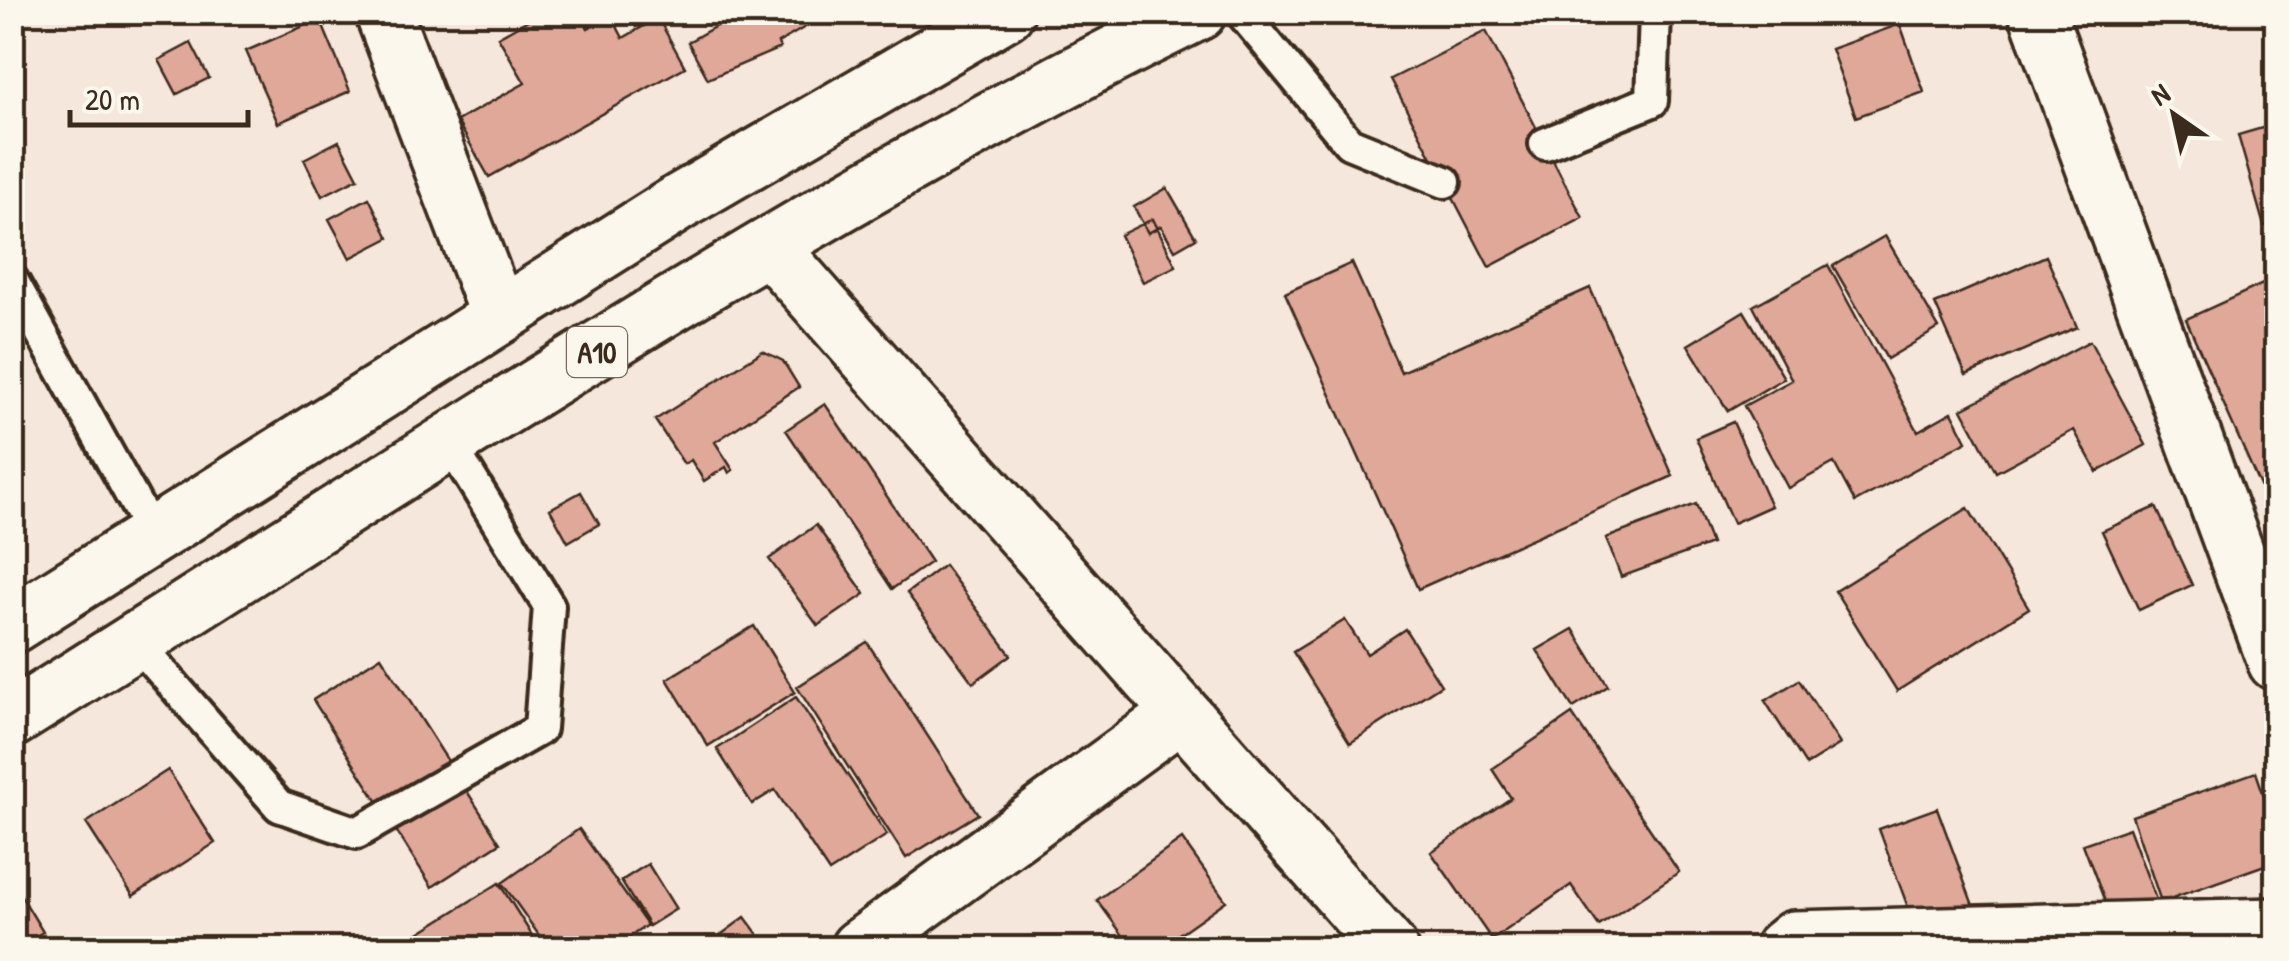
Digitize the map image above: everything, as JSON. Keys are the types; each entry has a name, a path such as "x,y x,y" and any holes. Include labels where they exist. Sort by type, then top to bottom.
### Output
{"main road":[{"path":"382,12 498,314"},
{"name":"A10","path":"12,625 498,314 683,200 1006,12"},
{"name":"A10","path":"12,719 769,246 1043,88 1198,12"},
{"path":"2037,12 2276,662"},
{"path":"769,246 1390,948"},
{"path":"859,948 1181,713"},
{"path":"1783,948 1794,939 2276,926"}],"lane":[{"path":"1241,12 1350,143 1444,182"},
{"path":"1545,144 1652,101 1655,12"},
{"path":"12,280 153,535"},
{"path":"136,642 279,806 357,833 540,728 549,606 450,444"}],"building":[{"path":"542,12 579,12 588,28 611,15 623,38 658,18 685,67 489,177 457,121 525,83 498,37"},
{"path":"629,12 679,12 636,27"},
{"path":"707,12 808,12 812,23 778,43 780,48 708,79 688,42 716,26"},
{"path":"320,19 350,91 278,123 246,51"},
{"path":"1900,24 1924,92 1856,117 1831,49"},
{"path":"1486,31 1583,218 1489,267 1391,79"},
{"path":"191,43 209,78 177,94 159,60"},
{"path":"2276,124 2276,223 2264,226 2238,135"},
{"path":"339,141 358,178 322,196 304,159"},
{"path":"1167,188 1196,238 1175,250 1161,226 1148,233 1134,207"},
{"path":"369,198 389,238 350,258 329,219"},
{"path":"1153,219 1176,266 1143,282 1120,235"},
{"path":"1885,236 1939,328 1887,359 1833,266"},
{"path":"2046,256 2077,327 1966,375 1935,304"},
{"path":"1352,263 1401,372 1590,288 1673,476 1418,589 1285,293"},
{"path":"1828,265 1918,431 1952,412 1967,441 1855,502 1834,463 1788,488 1744,406 1792,380 1753,306"},
{"path":"2276,278 2276,522 2186,319"},
{"path":"1744,311 1784,378 1728,411 1688,345"},
{"path":"2090,341 2146,445 2097,472 2074,430 1996,472 1962,409"},
{"path":"763,351 783,361 799,387 715,442 733,470 729,473 726,467 704,481 691,460 684,464 655,420"},
{"path":"825,404 931,562 892,589 786,430"},
{"path":"1733,422 1771,506 1733,523 1696,438"},
{"path":"581,492 599,524 568,542 550,509"},
{"path":"1696,504 1711,544 1621,577 1606,538"},
{"path":"2156,507 2192,585 2139,610 2102,531"},
{"path":"1968,508 2029,608 1897,691 1835,591"},
{"path":"816,525 865,594 818,626 769,559"},
{"path":"944,565 1011,655 973,683 907,593"},
{"path":"1345,620 1367,654 1405,629 1441,685 1350,743 1293,652"},
{"path":"754,626 795,692 708,746 667,679"},
{"path":"1573,629 1608,686 1573,708 1537,650"},
{"path":"867,642 978,814 906,858 797,687"},
{"path":"381,656 500,843 432,887 313,700"},
{"path":"1799,680 1840,744 1806,765 1765,701"},
{"path":"796,697 887,835 829,872 775,790 752,804 717,749"},
{"path":"1572,714 1679,872 1599,926 1571,885 1492,940 1431,852 1511,798 1492,769"},
{"path":"168,770 215,843 133,896 86,823"},
{"path":"2256,772 2276,831 2276,861 2161,902 2132,816"},
{"path":"1937,808 1974,908 1916,929 1879,829"},
{"path":"2129,828 2160,910 2115,928 2083,844"},
{"path":"579,829 647,925 614,948 548,948 502,883"},
{"path":"1182,839 1226,901 1159,948 1132,948 1097,900"},
{"path":"648,864 676,909 649,926 621,881"},
{"path":"499,883 540,948 395,948"},
{"path":"20,894 43,932 13,948 12,898"},
{"path":"745,917 768,948 703,948"}]}
